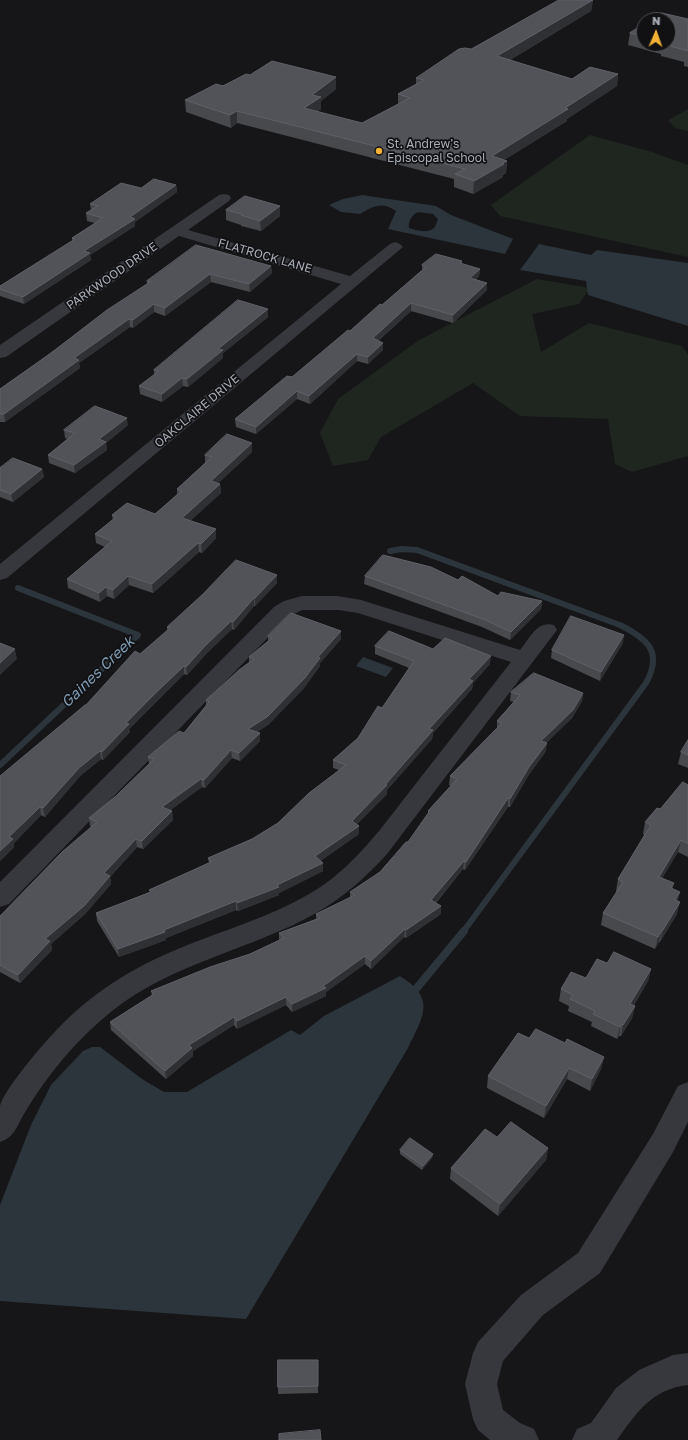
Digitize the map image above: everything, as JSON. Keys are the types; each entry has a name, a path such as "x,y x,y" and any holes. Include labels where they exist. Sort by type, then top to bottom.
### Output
{"street":[{"name":"PARKWOOD DRIVE","path":"0,353 224,198"},
{"name":"FLATROCK LANE","path":"177,231 353,282"},
{"name":"OAKCLAIRE DRIVE","path":"0,574 395,247"},
{"path":"0,897 281,612 291,606 302,603 317,602 361,607 525,659"},
{"path":"0,1130 18,1099 46,1058 76,1026 108,1000 156,970 190,954 295,912 330,892 358,869 379,848 547,630"},
{"path":"523,1440 511,1436 489,1419 481,1384 489,1353 532,1305 589,1263 663,1143 688,1094"},
{"path":"588,1440 602,1434 626,1399 650,1381 673,1371 688,1369"}],"shaded area":[{"path":"688,109 688,131 675,128 668,120"},
{"path":"590,135 652,152 688,165 688,257 500,216 491,205"},
{"path":"362,195 436,206 451,215 513,239 505,254 388,229 396,211 382,205 373,207 360,214 341,212 329,205 343,199","holes":["418,212 433,214 438,219 435,227 431,230 422,231 409,228 411,218"]},
{"path":"539,244 591,255 597,250 688,263 688,326 588,295 586,281 520,270"},
{"path":"537,279 590,288 579,304 532,314 541,352 589,323 682,346 688,355 688,456 632,472 615,464 608,419 520,416 473,383 381,437 368,460 333,466 320,433 338,399 419,340"},
{"path":"363,657 393,668 386,677 356,666"},
{"path":"400,976 419,992 423,1000 424,1008 419,1026 408,1048 246,1319 0,1301 0,1205 31,1125 51,1085 83,1051 92,1047 100,1047 142,1079 164,1092 187,1092 291,1030 300,1035 324,1016"}],"building":[{"path":"559,0 593,0 497,56 572,79 590,67 618,74 565,108 568,109 492,156 507,161 474,181 455,174 465,169 237,111 230,115 185,100 216,84 223,86 246,74 250,75 272,61 336,77 312,95 321,97 304,108 362,123 410,98 398,94 424,80 416,78 459,49 471,49"},
{"path":"676,16 688,19 688,51 676,48"},
{"path":"636,29 636,35 630,33"},
{"path":"154,179 176,185 130,217 135,219 84,251 90,253 23,297 0,289 0,286 75,239 72,238 103,218 86,213 98,206 90,204 121,183 141,188"},
{"path":"245,196 280,206 260,221 226,210"},
{"path":"196,245 271,266 249,284 210,274 165,308 154,304 133,320 129,319 74,358 79,360 4,414 0,414 0,389 51,353 107,310 150,282 147,281"},
{"path":"436,254 462,261 460,263 480,269 470,278 487,283 453,315 411,303 373,338 383,343 368,357 357,354 309,396 297,391 256,427 235,419 287,376 292,377 348,330 350,331 380,304 382,305 426,267 422,265"},
{"path":"238,300 268,309 218,349 223,350 187,379 182,378 162,394 139,386 159,371 154,370"},
{"path":"95,406 127,418 99,439 106,442 74,465 48,455 75,433 64,430"},
{"path":"227,434 252,443 211,481 220,484 182,518 216,529 201,544 198,543 152,584 128,576 113,590 106,587 99,593 67,579 112,541 95,534 116,517 112,515 127,503 155,514 182,491 177,489 212,457 205,455"},
{"path":"13,458 42,469 11,494 0,490 0,468"},
{"path":"383,555 431,567 458,580 462,576 498,596 501,592 542,601 511,632 483,619 365,576"},
{"path":"236,560 277,575 233,622 231,621 186,667 184,666 151,697 126,723 129,724 102,752 100,751 79,768 43,808 40,807 9,837 13,839 0,851 0,776 86,705 135,651 140,654 170,628 167,627 203,594"},
{"path":"291,613 341,631 318,657 320,658 304,679 267,717 248,729 260,733 239,753 231,750 204,780 201,779 162,807 172,811 142,841 136,839 104,873 110,876 84,906 45,939 50,941 18,975 0,965 0,916 62,852 97,822 89,818 116,796 154,759 148,757 179,731 184,733 209,702 206,700 239,670 254,659 249,657 272,638 268,636"},
{"path":"571,616 624,635 601,672 552,650"},
{"path":"389,631 433,649 445,638 491,656 469,679 473,681 429,729 433,730 385,785 387,785 352,821 359,826 315,856 323,863 277,885 279,887 237,903 236,901 164,930 165,932 118,949 96,913 151,892 149,890 211,862 208,858 252,839 278,823 309,793 346,765 333,760 358,738 378,706 382,708 414,661 375,646"},
{"path":"0,643 15,649 0,663"},
{"path":"534,673 583,693 573,710 541,741 547,743 529,767 510,799 508,798 466,862 464,861 431,900 441,906 406,930 405,929 371,961 365,956 323,986 326,988 292,1004 286,997 237,1021 234,1017 189,1045 192,1048 165,1071 110,1022 154,994 151,991 210,967 250,954 284,938 279,933 320,918 316,914 355,895 350,892 380,872 406,842 408,842 429,812 428,811 457,779 450,776 502,723 497,721 520,695 511,692"},
{"path":"688,740 688,755 681,752"},
{"path":"683,782 688,785 688,844 681,840 659,877 674,883 671,888 680,892 675,900 680,902 658,937 603,913 623,882 618,879 651,825 645,822 657,808 660,809"},
{"path":"614,952 651,969 630,1004 635,1006 623,1025 621,1024 620,1027 593,1014 595,1011 570,999 573,995 561,989 571,972 586,978 597,959 607,963"},
{"path":"536,1029 565,1043 567,1039 604,1057 592,1079 569,1068 546,1106 488,1076 518,1033 529,1038"},
{"path":"511,1122 548,1148 500,1204 451,1168 485,1129 497,1137"},
{"path":"410,1138 433,1154 423,1166 400,1150"},
{"path":"278,1360 318,1360 318,1386 278,1387"},
{"path":"320,1430 321,1440 279,1440 279,1434"}],"waterway":[{"path":"390,551 401,549 417,550 620,625 645,641 653,655 651,672 646,683 463,932"},
{"name":"Gaines Creek","path":"0,765 138,635 18,588"},
{"path":"411,995 464,931"}],"place":[{"name":"St. Andrew's Episcopal School","path":"379,151"}]}
